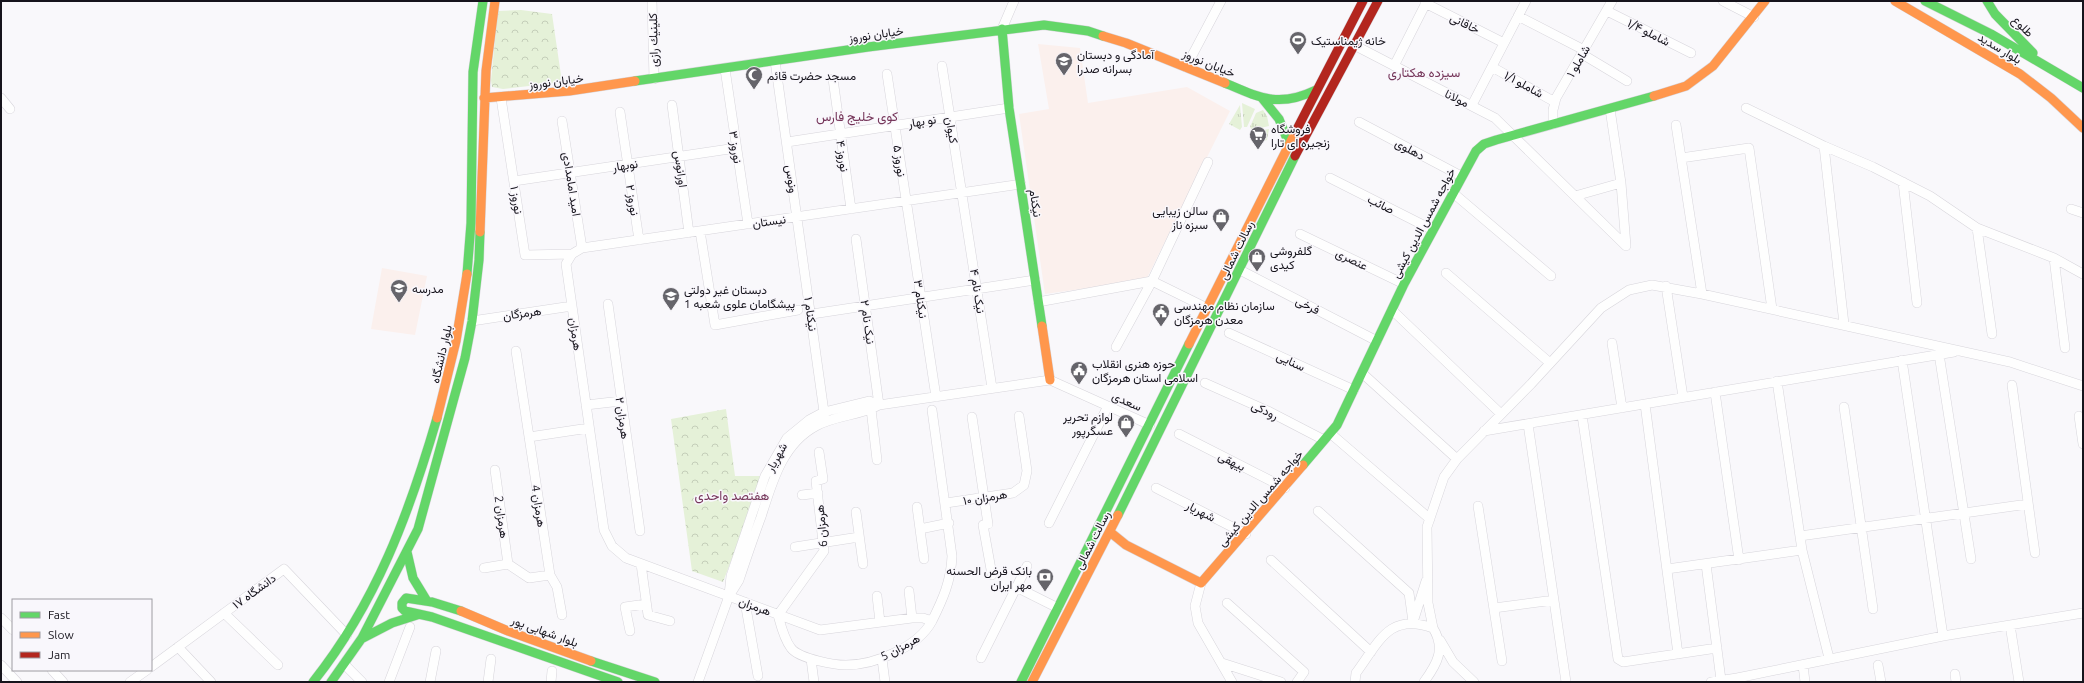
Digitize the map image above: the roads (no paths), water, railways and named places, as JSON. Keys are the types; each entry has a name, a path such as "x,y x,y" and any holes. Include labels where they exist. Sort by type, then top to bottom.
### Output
{"main road":[{"name":"بلوار دانشگاه","path":"313,682 356,623 373,591 403,526 427,450 454,354 464,301 470,245 473,71 483,1"},
{"name":"بلوار دانشگاه","path":"331,682 362,638 418,529 465,358 472,320 479,260 484,98 495,1"},
{"name":"رسالت شمالی","path":"1021,682 1316,90 1363,1"},
{"name":"رسالت شمالی","path":"1032,682 1110,532 1309,128 1378,1"},
{"name":"خواجه شمس الدين كيشی","path":"1202,583 1246,534 1337,426 1404,284 1460,176 1476,151 1484,144 1686,86 1713,66 1754,17 1765,1"},
{"name":"بلوار سدید","path":"1895,1 2020,74 2051,98 2083,128"},
{"name":"بلوار سدید","path":"1925,1 1991,34 2083,88"},
{"name":"طلوع","path":"1987,1 1995,14 2005,25 2046,65"},
{"name":"خیابان نوروز","path":"484,98 569,92 1002,29 1044,25 1088,31 1126,42 1261,98 1276,101 1292,101 1316,90"},
{"name":"نیکنام","path":"1002,29 1009,108 1050,380"},
{"name":"خیابان نوروز","path":"1261,98 1276,114 1286,132 1289,144"},
{"path":"1110,532 1126,546 1202,583"},
{"path":"1102,548 1126,546"},
{"path":"407,552 413,580 420,594 427,601"},
{"name":"بلوار شهابی پور","path":"618,682 422,614 405,611 402,608 402,603 406,598 427,601 565,652 655,682"},
{"path":"1058,608 1068,613"},
{"path":"362,638 392,623 414,615 422,614"}],"street":[{"name":"كلينيك رازی","path":"652,1 654,79"},
{"path":"1002,29 1014,1"},
{"path":"1186,67 1221,1"},
{"path":"1472,105 1526,1"},
{"name":"شاملو ۱","path":"1553,124 1553,110 1555,102 1612,1"},
{"path":"1723,1 1754,17"},
{"path":"1394,66 1426,2"},
{"name":"خاقانی","path":"1426,2 1504,43"},
{"name":"شاملو ۱/۴","path":"1607,11 1691,53"},
{"path":"1518,16 1583,52 1627,80"},
{"name":"مولانا","path":"1354,45 1495,118 1626,246 1621,183"},
{"path":"776,61 787,142"},
{"name":"کیوان","path":"942,66 963,193"},
{"name":"شاملو ۱/۱","path":"1492,67 1555,102"},
{"name":"نوروز ۳","path":"725,69 748,224"},
{"name":"نوروز ۵","path":"887,74 906,201"},
{"name":"نوروز ۴","path":"833,79 851,209"},
{"path":"1,98 10,108"},
{"name":"نوروز ۱","path":"501,98 525,255 572,254"},
{"name":"اورانوس","path":"672,105 689,233"},
{"name":"نو بهار","path":"787,142 1009,108"},
{"path":"1746,108 1824,146 1873,167 1930,196 1977,228 2054,258 2083,274"},
{"path":"1575,196 1621,183 1610,109"},
{"name":"نوروز ۲","path":"620,112 639,240"},
{"name":"امید امامدادی","path":"562,121 582,248"},
{"name":"دهلوی","path":"1358,122 1460,176"},
{"path":"1676,125 1702,294"},
{"name":"ونوس","path":"787,142 797,217"},
{"path":"1824,146 1844,324"},
{"name":"نوبهار","path":"514,181 736,148"},
{"path":"1681,158 1749,148 1772,309"},
{"path":"1116,347 1152,281 1208,162"},
{"name":"صائب","path":"1330,178 1432,230"},
{"path":"1903,182 1917,303"},
{"name":"نیستان","path":"572,254 582,248 1021,184"},
{"path":"1452,192 1551,276"},
{"name":"نیک نام ۴","path":"963,193 992,388"},
{"name":"نیکنام ۳","path":"906,201 936,397"},
{"path":"2071,209 2083,213"},
{"name":"نیکنام ۱","path":"797,217 812,314 825,416"},
{"path":"1977,228 1992,334"},
{"path":"700,231 715,325 798,310"},
{"name":"عنصری","path":"1300,234 1404,284"},
{"name":"نیک نام ۲","path":"856,239 866,306 875,407 877,460"},
{"path":"572,254 566,264 572,306"},
{"path":"2054,258 2065,348"},
{"name":"فرخی","path":"1240,270 1377,341"},
{"path":"1446,273 1550,364"},
{"path":"812,314 1035,280"},
{"path":"1038,302 1152,281 1207,308"},
{"path":"1424,682 1436,666 1440,651 1428,603 1427,527 1444,477 1457,458 1550,364 1594,315 1624,293 1638,287 1652,285 1666,286 1844,324 2010,362 2083,386"},
{"path":"1666,286 1683,398"},
{"name":"هرمزان ۲","path":"608,304 640,531"},
{"name":"هرمزگان","path":"472,320 572,306"},
{"name":"هرمزان","path":"572,306 604,530 612,546 626,558 820,630 912,618 923,618 932,621"},
{"path":"1392,310 1501,414"},
{"name":"سنایی","path":"1229,333 1354,390"},
{"path":"1612,342 1622,408"},
{"name":"هرمزان 4","path":"516,351 550,575 557,588 562,615"},
{"path":"1484,431 1959,351"},
{"path":"1939,354 1971,559"},
{"path":"1902,360 1943,636"},
{"path":"1362,373 1457,458"},
{"name":"شهریار","path":"698,682 729,596 731,576 771,463 787,438 809,420 869,401 875,407 1050,380"},
{"name":"سعدی","path":"1050,380 1150,425"},
{"path":"1777,381 1802,550 1829,658"},
{"name":"رودکی","path":"1205,383 1327,437 1430,519"},
{"path":"2012,385 2035,553"},
{"path":"1715,392 1739,560"},
{"path":"586,405 621,401"},
{"path":"1645,404 1678,654"},
{"path":"1049,522 1108,406"},
{"path":"1844,407 1873,609"},
{"path":"932,410 949,523 952,556 951,574 945,596 932,621"},
{"path":"1582,415 1618,659 1623,662 1717,648"},
{"name":"هرمزان ۱۰","path":"946,503 1013,493 1024,485 1027,471 1019,416"},
{"path":"2079,416 2083,444"},
{"path":"972,418 988,524 983,525 992,574"},
{"path":"1528,424 1566,682"},
{"path":"529,437 589,428"},
{"name":"بیهقی","path":"1179,434 1284,488"},
{"name":"هرمزان 6","path":"778,614 824,551 816,481 823,479 819,452"},
{"name":"هرمزان 2","path":"495,470 508,564"},
{"name":"شهریار","path":"1156,488 1246,534"},
{"path":"802,495 818,493"},
{"path":"1800,536 2028,504"},
{"path":"1478,506 1502,661"},
{"path":"917,507 924,559"},
{"path":"1318,511 1409,593 1413,622"},
{"path":"856,512 863,564"},
{"path":"810,516 820,514"},
{"path":"920,529 949,523"},
{"path":"795,547 859,537"},
{"path":"1667,569 1802,550"},
{"path":"1271,560 1371,652"},
{"path":"484,568 508,564 529,578 550,575"},
{"path":"641,564 648,615 670,621"},
{"path":"1706,564 1721,680"},
{"path":"981,658 1027,566"},
{"name":"دانشگاه ۱۷","path":"152,666 284,569 347,635"},
{"path":"1413,622 1428,574"},
{"path":"1202,583 1195,606 1198,623 1232,682"},
{"path":"1016,587 1058,608"},
{"path":"909,591 912,618"},
{"path":"877,596 880,622"},
{"path":"1494,608 1554,600"},
{"path":"746,602 758,676"},
{"path":"1227,603 1304,672 1297,682"},
{"path":"630,631 625,606 646,604"},
{"path":"224,613 278,665"},
{"path":"1711,682 1721,680 1738,680 1829,658 1943,636 2083,613"},
{"name":"هرمزان 5","path":"778,614 785,638 792,650 811,659 847,665 882,658 915,641 927,630 932,621"},
{"path":"1,618 12,629"},
{"path":"1355,682 1356,673 1371,652 1391,629 1413,622 1436,632 1452,662 1474,682"},
{"path":"2010,625 2018,682"},
{"path":"389,682 410,627"},
{"path":"178,647 211,682"},
{"path":"430,682 436,651"},
{"path":"882,658 885,682"},
{"path":"488,682 491,659"},
{"path":"811,659 814,682"},
{"path":"1222,663 1281,682"},
{"path":"344,664 362,682"},
{"path":"1803,665 1805,682"},
{"path":"1878,666 1881,682"},
{"path":"7,667 17,682"},
{"path":"53,671 63,682"},
{"path":"131,682 145,671"},
{"path":"551,682 552,671"}],"place":[{"name":"خانه ژیمناستیک","path":"1298,55"},
{"name":"آمادگی و دبستان بسرانه صدرا","path":"1064,76"},
{"name":"مسجد حضرت قائم","path":"754,90"},
{"name":"فروشگاه زنجیره ای تارا","path":"1258,150"},
{"name":"سالن زیبایی سبزه ناز","path":"1221,232"},
{"name":"گلفروشی کیدی","path":"1257,272"},
{"name":"مدرسه","path":"399,303"},
{"name":"دبستان غیر دولتی پیشگامان علوی شعبه 1","path":"671,311"},
{"name":"سازمان نظام مهندسی معدن هرمزگان","path":"1161,327"},
{"name":"حوزه هنری انقلاب اسلامی استان هرمزگان","path":"1079,385"},
{"name":"لوازم تحریر عسگرپور","path":"1126,438"},
{"name":"بانک قرض الحسنه مهر ایران","path":"1045,592"}],"district":[{"name":"سیزده هکتاری","path":"1424,72"},
{"name":"کوی خلیج فارس","path":"857,116"},
{"name":"هفتصد واحدی","path":"732,495"}]}
